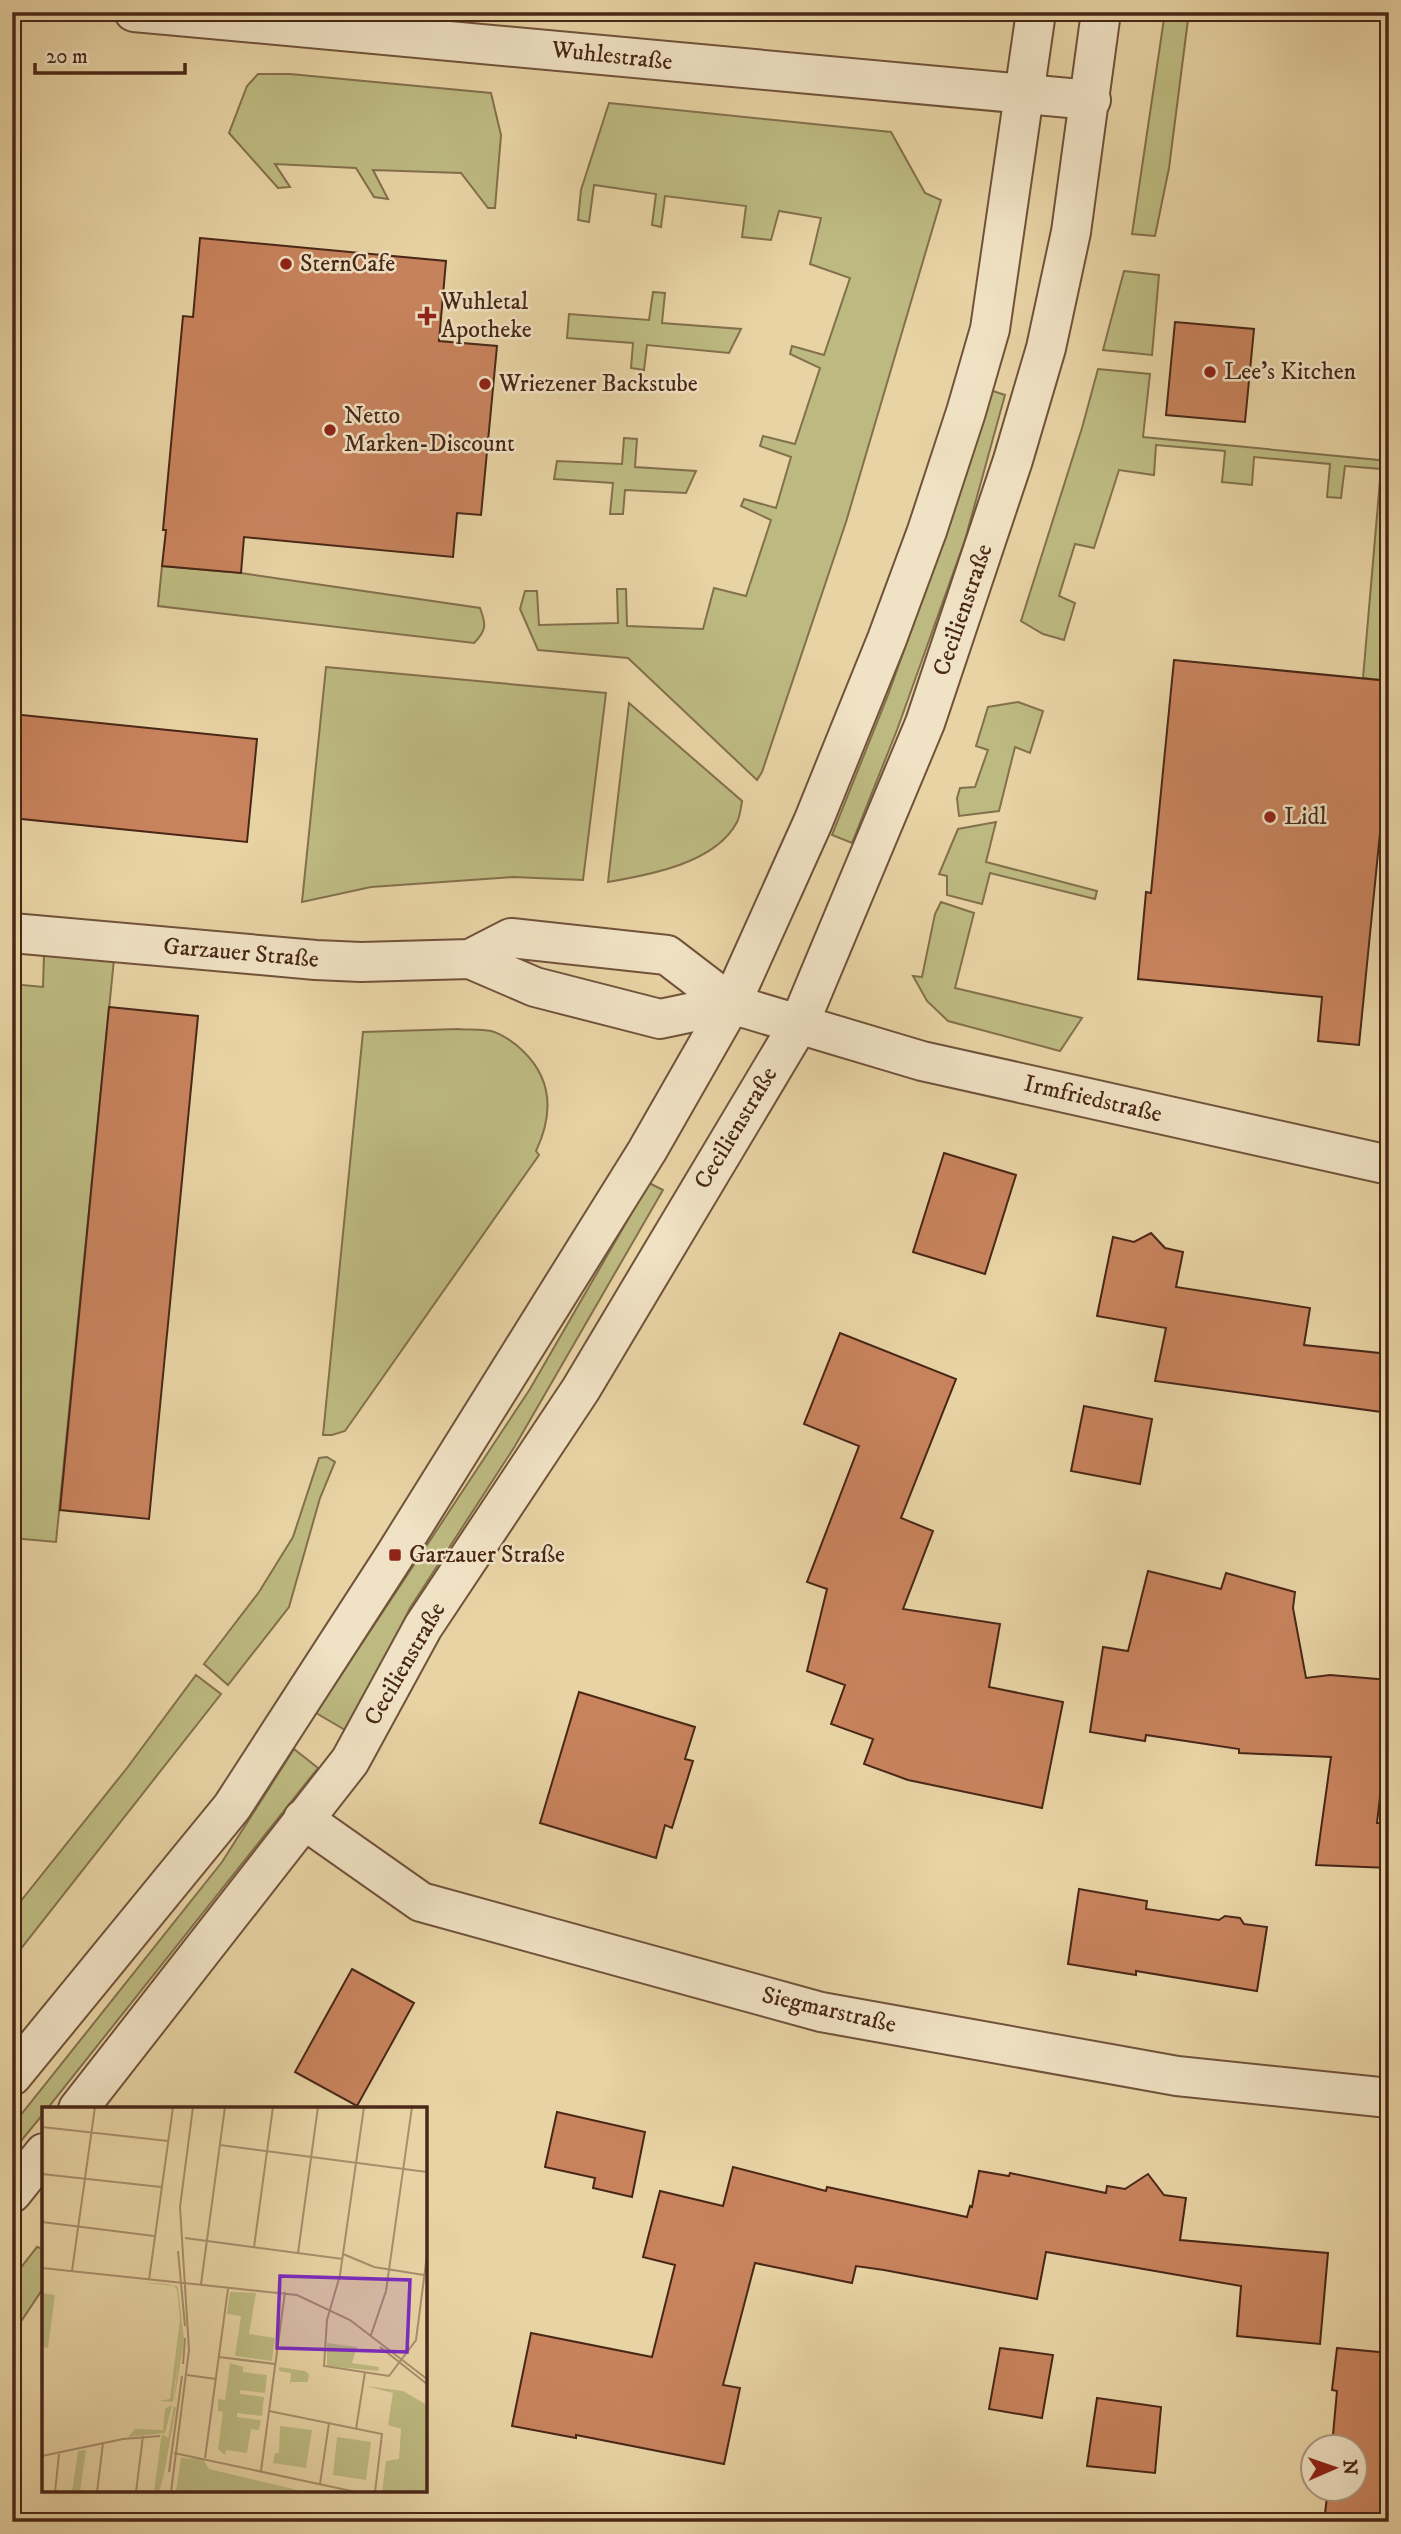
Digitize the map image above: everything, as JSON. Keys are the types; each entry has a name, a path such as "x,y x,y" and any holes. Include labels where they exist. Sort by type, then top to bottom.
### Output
{"street":[{"name":"Wuhlestraße","path":"134,12 1091,100"},
{"path":"12,2076 232,1807 402,1543 610,1211 731,1004 803,847 887,639 927,531 957,438 990,329 1036,12"},
{"name":"Cecilienstraße","path":"80,2107 349,1761 424,1627 581,1389 799,1024 925,723 1013,460 1046,348 1066,260 1091,100 1101,12"},
{"name":"Garzauer Straße","path":"12,933 361,962 470,958 511,938 667,955 731,1004 799,1024"},
{"name":"Garzauer Straße","path":"470,958 535,987 660,1019 731,1004"},
{"name":"Irmfriedstraße","path":"799,1024 922,1060 1389,1165"},
{"name":"Siegmarstraße","path":"303,1819 421,1902 821,2012 1177,2076 1389,2098"},
{"path":"12,2193 42,2155"}],"shaded area":[{"path":"1165,12 1189,12 1169,168 1155,236 1132,234"},
{"path":"258,74 290,74 491,93 501,135 495,208 488,208 461,173 373,170 388,199 374,197 356,168 275,164 290,187 278,188 229,133 247,86"},
{"path":"609,103 891,132 925,193 941,200 846,522 762,772 757,780 628,658 538,650 520,609 525,591 537,591 539,625 618,623 617,589 626,589 627,626 703,629 714,588 746,596 771,520 741,506 744,499 776,508 791,457 760,446 763,436 795,444 820,368 790,354 792,346 824,355 850,278 810,264 821,218 779,211 771,240 742,237 746,206 665,196 661,227 652,225 656,194 594,185 589,222 578,220 581,190"},
{"path":"1124,271 1159,275 1152,355 1103,350"},
{"path":"653,292 665,293 662,323 741,329 729,353 647,345 644,370 631,368 633,343 567,338 569,314 649,320"},
{"path":"1098,369 1150,374 1143,437 1389,461 1389,681 1363,678 1381,469 1345,466 1341,498 1327,497 1330,464 1254,457 1252,485 1222,482 1225,451 1156,445 1154,475 1119,470 1094,548 1075,544 1059,596 1075,603 1064,640 1043,634 1021,621"},
{"path":"990,390 1005,395 965,540 897,730 852,843 832,835 888,695 930,578"},
{"path":"624,438 637,439 635,467 696,471 686,493 625,490 623,514 610,514 613,483 554,479 557,461 622,464"},
{"path":"162,566 241,573 480,608 484,627 474,643 158,606"},
{"path":"326,667 606,693 583,880 513,877 371,887 302,902"},
{"path":"1018,702 1043,711 1030,753 1015,747 999,811 959,816 957,798 960,788 975,787 988,750 976,746 988,707"},
{"path":"629,703 742,801 737,822 714,848 680,865 608,882"},
{"path":"996,822 986,862 1097,891 1095,899 990,873 982,904 947,895 947,876 939,874 958,829"},
{"path":"941,902 974,913 955,988 1082,1018 1060,1051 948,1021 927,1001 913,976 922,977 935,914"},
{"path":"44,953 114,959 56,1542 12,1538 12,984 43,987"},
{"path":"487,1030 500,1034 533,1062 545,1086 547,1098 545,1124 536,1151 539,1155 345,1431 323,1435 363,1032"},
{"path":"649,1183 663,1190 515,1446 410,1608 371,1689 345,1730 316,1713 530,1389"},
{"path":"327,1457 335,1462 320,1498 289,1607 228,1685 204,1664 259,1592 293,1537 319,1458"},
{"path":"196,1675 221,1694 12,1960 12,1912 127,1768"},
{"path":"294,1749 318,1768 49,2107 42,2107 42,2115 12,2152 12,2126 222,1862"},
{"path":"37,2247 42,2248 42,2290 12,2335 12,2279"}],"building":[{"name":"Netto Marken-Discount","path":"200,238 446,261 439,341 497,346 481,515 457,513 453,557 244,537 241,573 162,566 183,316 193,317"},
{"name":"Lee's Kitchen","path":"1175,322 1254,329 1245,422 1166,415"},
{"name":"Lidl","path":"1174,660 1389,681 1389,742 1359,1045 1318,1041 1322,997 1138,979 1146,892 1151,893"},
{"path":"12,714 257,739 247,842 12,818"},
{"path":"109,1007 198,1016 149,1519 60,1510"},
{"path":"944,1153 1016,1175 985,1274 913,1252"},
{"path":"1151,1233 1165,1248 1183,1252 1176,1287 1310,1308 1304,1345 1389,1354 1389,1413 1155,1381 1166,1328 1097,1316 1113,1237 1134,1242"},
{"path":"840,1333 956,1379 901,1518 933,1531 903,1609 1000,1624 989,1687 1063,1702 1042,1808 908,1780 864,1764 873,1739 831,1724 845,1685 807,1671 827,1589 807,1582 859,1446 804,1424"},
{"path":"1084,1406 1152,1419 1140,1484 1071,1471"},
{"path":"1148,1571 1221,1589 1226,1573 1295,1592 1293,1608 1306,1678 1330,1675 1389,1680 1389,1744 1386,1744 1377,1823 1389,1823 1389,1868 1316,1865 1331,1757 1239,1753 1239,1749 1146,1735 1145,1741 1090,1732 1103,1647 1128,1651"},
{"path":"579,1692 695,1727 685,1759 693,1761 672,1828 665,1825 656,1858 540,1823"},
{"path":"1079,1889 1147,1901 1146,1909 1219,1920 1225,1916 1240,1918 1244,1924 1267,1927 1257,1991 1136,1971 1136,1975 1068,1964"},
{"path":"352,1969 414,2003 357,2106 295,2072"},
{"path":"557,2112 645,2132 632,2197 593,2188 595,2178 545,2167"},
{"path":"733,2167 826,2191 827,2187 967,2217 970,2206 972,2207 979,2171 1009,2176 1010,2173 1106,2193 1107,2186 1125,2189 1148,2174 1164,2195 1186,2198 1180,2240 1328,2253 1320,2344 1237,2336 1241,2286 1046,2252 1037,2299 856,2266 852,2283 755,2263 723,2385 740,2388 724,2464 576,2435 576,2438 512,2426 531,2333 652,2357 675,2265 643,2257 660,2191 723,2206"},
{"path":"1000,2348 1053,2355 1042,2418 989,2409"},
{"path":"1337,2348 1389,2353 1389,2522 1324,2522 1326,2502 1370,2502 1370,2432 1333,2432 1337,2391 1332,2390"},
{"path":"1097,2398 1161,2407 1155,2473 1087,2466"}],"place":[{"name":"SternCafe","path":"286,264"},
{"name":"Wuhletal Apotheke","path":"427,316"},
{"name":"Lee's Kitchen","path":"1210,372"},
{"name":"Wriezener Backstube","path":"485,384"},
{"name":"Netto Marken-Discount","path":"330,430"},
{"name":"Lidl","path":"1270,817"},
{"name":"Garzauer Straße","path":"395,1555"}]}
